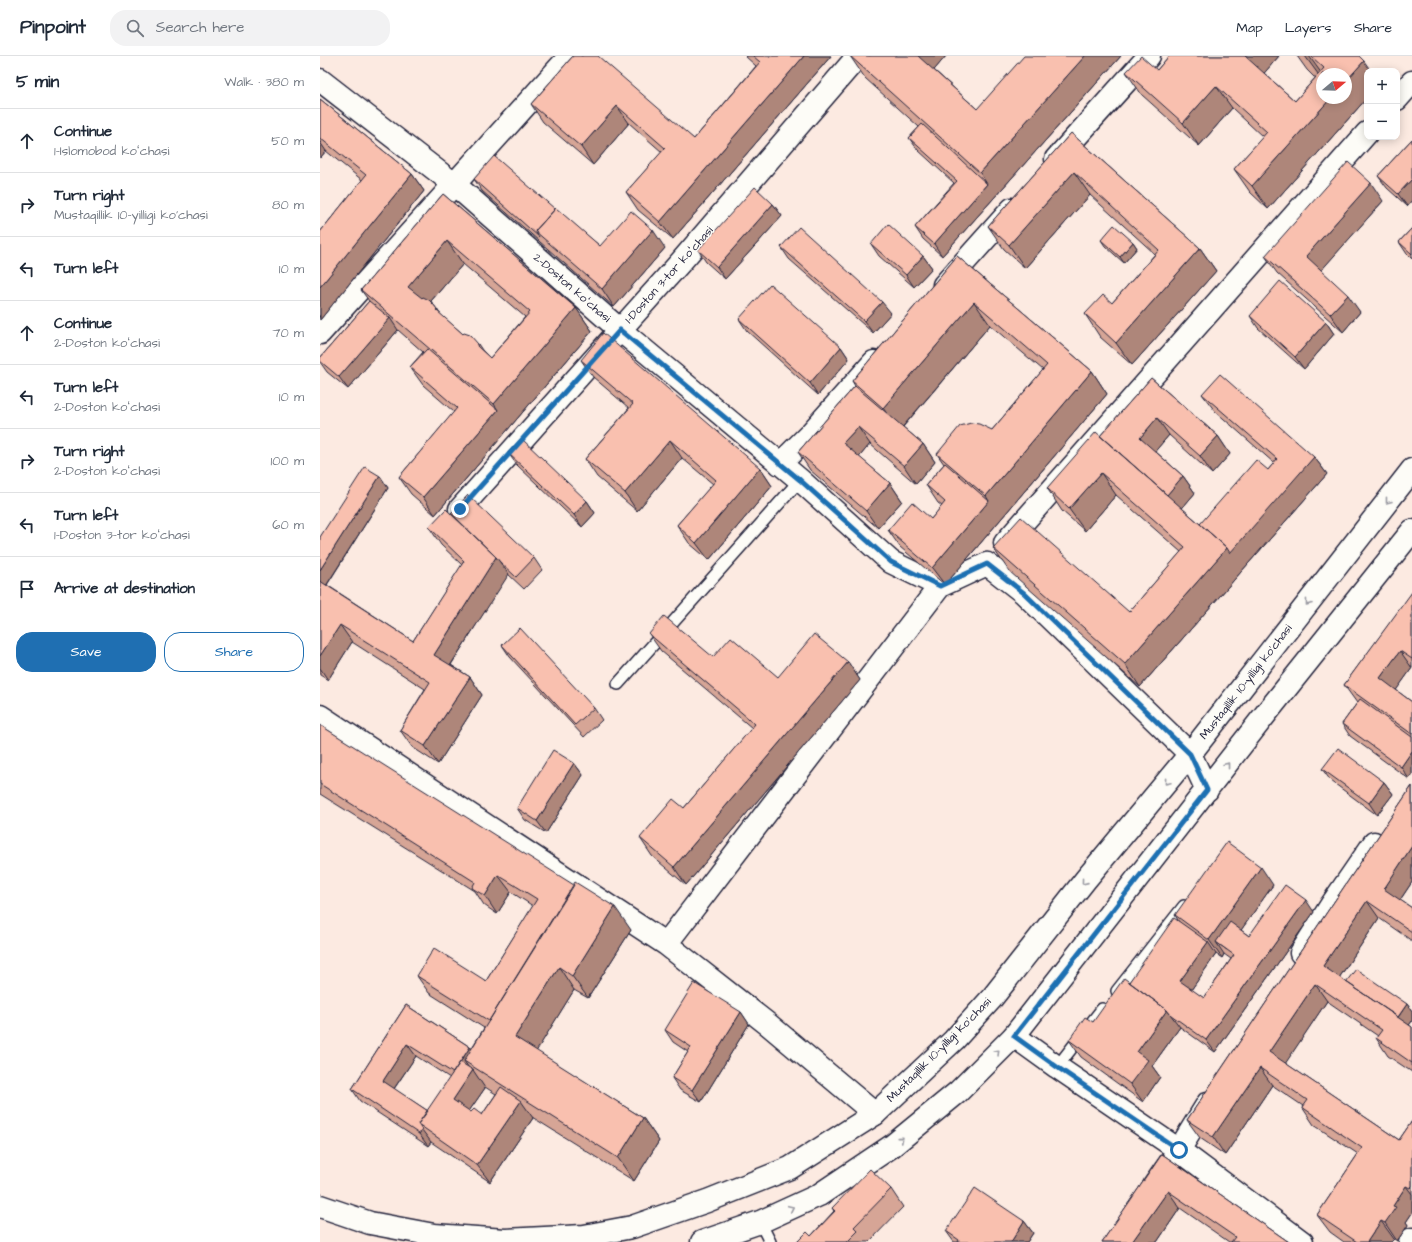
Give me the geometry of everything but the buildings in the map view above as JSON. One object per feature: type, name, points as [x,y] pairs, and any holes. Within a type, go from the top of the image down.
[{"type":"street","points":[[320,333],[570,56]]},
{"type":"street","name":"1-Doston 3-tor koʻchasi","points":[[460,509],[679,264],[858,56]]},
{"type":"street","points":[[1043,174],[1149,56]]},
{"type":"street","name":"2-Doston koʻchasi","points":[[320,80],[454,184],[620,330],[800,480],[891,562],[940,586]]},
{"type":"street","points":[[1400,96],[1412,82]]},
{"type":"street","points":[[666,944],[940,586],[987,564],[1364,136]]},
{"type":"street","points":[[932,298],[1027,192]]},
{"type":"street","points":[[780,464],[810,434],[890,345]]},
{"type":"street","name":"Mustaqillik 10-yilligi ko'chasi","points":[[320,1206],[370,1223],[434,1235],[504,1240],[584,1236],[632,1227],[707,1201],[790,1168],[875,1114],[954,1040],[992,998],[1086,879],[1190,754],[1412,470]]},
{"type":"street","points":[[702,1242],[760,1222],[819,1195],[892,1146],[958,1092],[1014,1036],[1268,711],[1412,531]]},
{"type":"street","points":[[987,564],[1024,593],[1190,754],[1207,790]]},
{"type":"street","points":[[320,716],[666,944],[769,1025],[875,1114]]},
{"type":"street","points":[[1290,970],[1332,904],[1385,828]]},
{"type":"street","points":[[1014,1036],[1179,1150],[1302,1242]]},
{"type":"street","points":[[1144,1199],[1179,1150],[1220,1084]]},
{"type":"lane","points":[[618,684],[800,480]]},
{"type":"lane","points":[[1057,1067],[1189,900]]},
{"type":"lane","points":[[760,1222],[770,1242]]},
{"type":"route","points":[[460,509],[620,330],[800,480],[891,562],[940,586],[987,564],[1024,593],[1086,655],[1190,754],[1207,790],[1014,1036],[1179,1150]]}]
